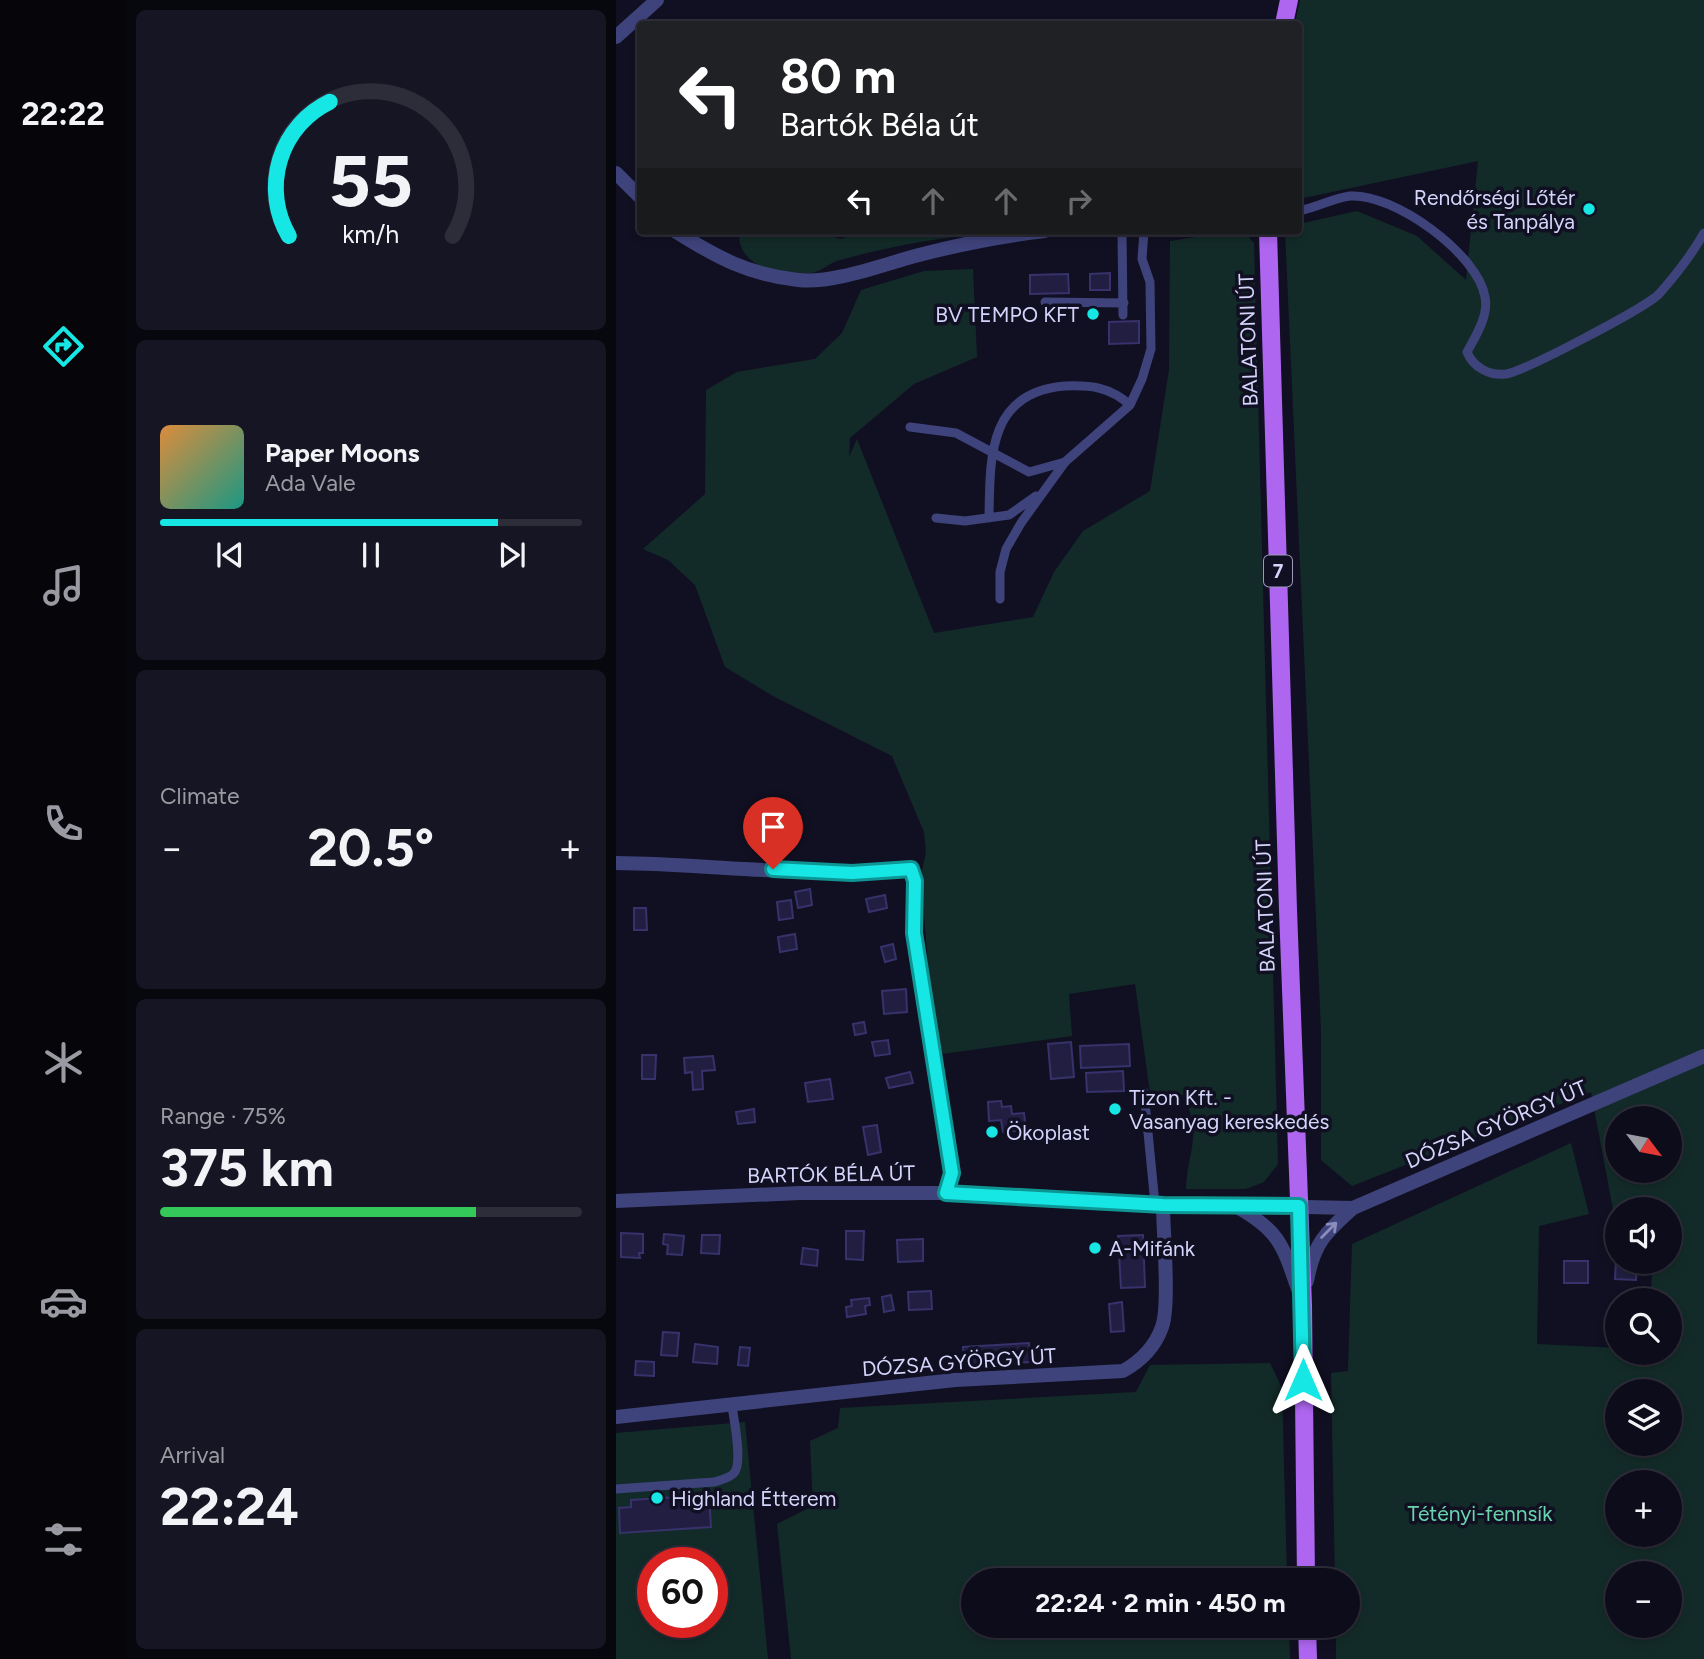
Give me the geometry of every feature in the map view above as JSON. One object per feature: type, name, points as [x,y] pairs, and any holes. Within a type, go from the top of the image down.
[{"type":"main road","points":[[1285,21],[1289,0]]},
{"type":"main road","name":"BALATONI ÚT","points":[[1268,235],[1303,1305],[1306,1568]]},
{"type":"main road","points":[[1307,1638],[1308,1659]]},
{"type":"street","points":[[616,37],[657,0]]},
{"type":"street","points":[[616,173],[637,194]]},
{"type":"street","points":[[682,235],[718,259],[757,273],[801,281],[839,276],[1015,235]]},
{"type":"street","points":[[616,863],[691,864],[852,873],[911,869],[915,881],[916,944],[952,1173],[946,1193]]},
{"type":"street","name":"DÓZSA GYÖRGY ÚT","points":[[1299,1206],[1353,1208],[1704,1056]]},
{"type":"street","name":"BARTÓK BÉLA ÚT","points":[[616,1201],[800,1193],[946,1193],[1159,1204],[1299,1206]]},
{"type":"street","name":"DÓZSA GYÖRGY ÚT","points":[[616,1417],[955,1380],[1123,1371],[1138,1363],[1154,1343],[1163,1325],[1159,1204]]},
{"type":"street","points":[[1236,1206],[1271,1230],[1288,1262],[1303,1305]]},
{"type":"street","points":[[1303,1305],[1317,1245],[1323,1235],[1353,1208]]},
{"type":"lane","points":[[1302,210],[1350,196],[1375,200],[1433,230],[1476,273],[1486,299],[1480,328],[1467,352],[1471,363],[1484,371],[1506,374],[1594,333],[1657,296],[1704,233]]},
{"type":"lane","points":[[1122,235],[1123,315]]},
{"type":"lane","points":[[1000,599],[1000,572],[1006,549],[1041,493],[1065,462],[1130,405],[1151,349],[1150,282],[1142,259],[1144,235]]},
{"type":"lane","points":[[1045,302],[1124,303]]},
{"type":"lane","points":[[989,518],[993,453],[998,433],[1010,408],[1043,388],[1088,385],[1116,393],[1130,405]]},
{"type":"lane","points":[[910,427],[956,433],[1030,471],[1065,462]]},
{"type":"lane","points":[[936,519],[965,521],[1009,515],[1041,493]]},
{"type":"lane","points":[[1144,1092],[1159,1204]]},
{"type":"lane","points":[[616,1489],[714,1482],[727,1478],[735,1472],[738,1463],[732,1406]]},
{"type":"green space","name":"Tétényi-fennsík","points":[[1300,0],[1704,0],[1704,1659],[1336,1659],[1336,1638],[1360,1638],[1360,1568],[1335,1568],[1331,1373],[1348,1371],[1352,1244],[1571,1143],[1589,1214],[1539,1226],[1537,1344],[1605,1347],[1605,1365],[1682,1365],[1682,1288],[1651,1288],[1652,1274],[1682,1274],[1682,1197],[1611,1197],[1608,1183],[1682,1183],[1682,1106],[1605,1106],[1605,1167],[1591,1092],[1352,1186],[1321,1160],[1321,1029],[1285,235],[1302,235],[1302,223],[1357,211],[1417,236],[1466,280],[1478,161],[1302,198],[1302,21],[1296,21]]},
{"type":"green space","points":[[739,235],[826,235],[841,239],[854,235],[961,235],[870,252],[836,261],[815,272],[799,274],[763,267],[745,254]]},
{"type":"green space","points":[[1210,235],[1247,235],[1254,243],[1278,1164],[1264,1182],[1246,1189],[1186,1189],[1193,1142],[1189,1109],[1183,1095],[1150,1093],[1135,984],[1069,994],[1072,1036],[935,1055],[921,876],[926,852],[924,832],[892,756],[773,696],[725,667],[695,585],[668,560],[643,549],[705,494],[706,390],[737,372],[815,359],[842,333],[861,290],[924,271],[973,269],[977,357],[914,384],[850,438],[849,457],[857,439],[934,633],[1033,617],[1054,572],[1083,531],[1150,491],[1169,370],[1170,241]]},
{"type":"green space","points":[[1270,1363],[1282,1388],[1287,1568],[961,1568],[961,1638],[1289,1638],[1290,1659],[791,1659],[777,1524],[813,1506],[810,1441],[838,1428],[840,1408],[1136,1392],[1150,1365]]},
{"type":"green space","points":[[745,1422],[768,1659],[616,1659],[616,1433]]},
{"type":"building","points":[[1110,273],[1110,290],[1090,290],[1090,274]]},
{"type":"building","points":[[1068,274],[1069,293],[1030,294],[1030,275]]},
{"type":"building","points":[[1139,321],[1139,343],[1109,344],[1109,322]]},
{"type":"building","points":[[810,889],[812,905],[798,908],[795,892]]},
{"type":"building","points":[[885,895],[887,908],[869,912],[866,899]]},
{"type":"building","points":[[791,900],[793,918],[779,920],[777,902]]},
{"type":"building","points":[[634,908],[646,908],[647,930],[634,930]]},
{"type":"building","points":[[795,934],[797,949],[780,952],[778,937]]},
{"type":"building","points":[[893,944],[896,959],[885,962],[881,947]]},
{"type":"building","points":[[906,989],[907,1012],[884,1014],[882,991]]},
{"type":"building","points":[[864,1022],[866,1033],[855,1035],[853,1024]]},
{"type":"building","points":[[888,1040],[890,1054],[875,1056],[872,1042]]},
{"type":"building","points":[[1071,1042],[1074,1077],[1051,1079],[1048,1044]]},
{"type":"building","points":[[1129,1044],[1130,1066],[1081,1068],[1080,1046]]},
{"type":"building","points":[[642,1055],[656,1055],[655,1079],[642,1079]]},
{"type":"building","points":[[713,1056],[715,1070],[702,1071],[703,1089],[693,1090],[692,1072],[685,1073],[684,1058]]},
{"type":"building","points":[[1123,1071],[1124,1091],[1087,1092],[1086,1073]]},
{"type":"building","points":[[910,1072],[913,1083],[889,1088],[886,1078]]},
{"type":"building","points":[[830,1079],[833,1099],[808,1102],[805,1083]]},
{"type":"building","points":[[1001,1101],[1002,1107],[1011,1106],[1012,1114],[1024,1113],[1026,1130],[1003,1132],[1001,1120],[989,1121],[988,1102]]},
{"type":"building","points":[[754,1109],[755,1122],[738,1124],[736,1112]]},
{"type":"building","points":[[877,1125],[881,1152],[868,1155],[863,1127]]},
{"type":"building","points":[[846,1231],[864,1231],[863,1260],[846,1259]]},
{"type":"building","points":[[621,1233],[643,1234],[643,1253],[639,1253],[640,1258],[621,1257]]},
{"type":"building","points":[[664,1234],[684,1236],[682,1255],[667,1254],[668,1245],[663,1244]]},
{"type":"building","points":[[702,1235],[720,1235],[719,1254],[701,1253]]},
{"type":"building","points":[[1143,1235],[1145,1287],[1121,1288],[1118,1236]]},
{"type":"building","points":[[923,1239],[923,1261],[898,1262],[897,1240]]},
{"type":"building","points":[[803,1248],[818,1250],[817,1266],[801,1264]]},
{"type":"building","points":[[1564,1261],[1588,1261],[1588,1283],[1564,1283]]},
{"type":"building","points":[[1615,1274],[1636,1274],[1636,1280],[1615,1279]]},
{"type":"building","points":[[931,1291],[932,1309],[909,1310],[908,1292]]},
{"type":"building","points":[[891,1295],[894,1310],[884,1312],[882,1297]]},
{"type":"building","points":[[869,1298],[870,1305],[865,1306],[866,1314],[847,1317],[846,1307],[852,1306],[851,1300]]},
{"type":"building","points":[[1122,1302],[1124,1331],[1111,1332],[1109,1304]]},
{"type":"building","points":[[663,1332],[679,1333],[677,1356],[661,1355]]},
{"type":"building","points":[[1029,1343],[1030,1362],[964,1365],[963,1347]]},
{"type":"building","points":[[695,1344],[718,1347],[717,1364],[693,1362]]},
{"type":"building","points":[[740,1347],[750,1348],[748,1366],[738,1365]]},
{"type":"building","points":[[636,1361],[654,1362],[654,1376],[635,1375]]},
{"type":"building","points":[[709,1495],[711,1527],[620,1533],[619,1508],[631,1507],[631,1500]]},
{"type":"place","name":"Rendőrségi Lőtér és Tanpálya","points":[[1589,209]]},
{"type":"place","name":"BV TEMPO KFT","points":[[1093,314]]},
{"type":"place","name":"Tizon Kft. - Vasanyag kereskedés","points":[[1115,1109]]},
{"type":"place","name":"Ökoplast","points":[[992,1132]]},
{"type":"place","name":"A-Mifánk","points":[[1095,1248]]},
{"type":"place","name":"Highland Étterem","points":[[657,1498]]},
{"type":"route","points":[[773,869],[852,873],[911,869],[915,881],[914,933],[920,978],[952,1173],[946,1193],[1163,1205],[1299,1206],[1303,1380]]}]
